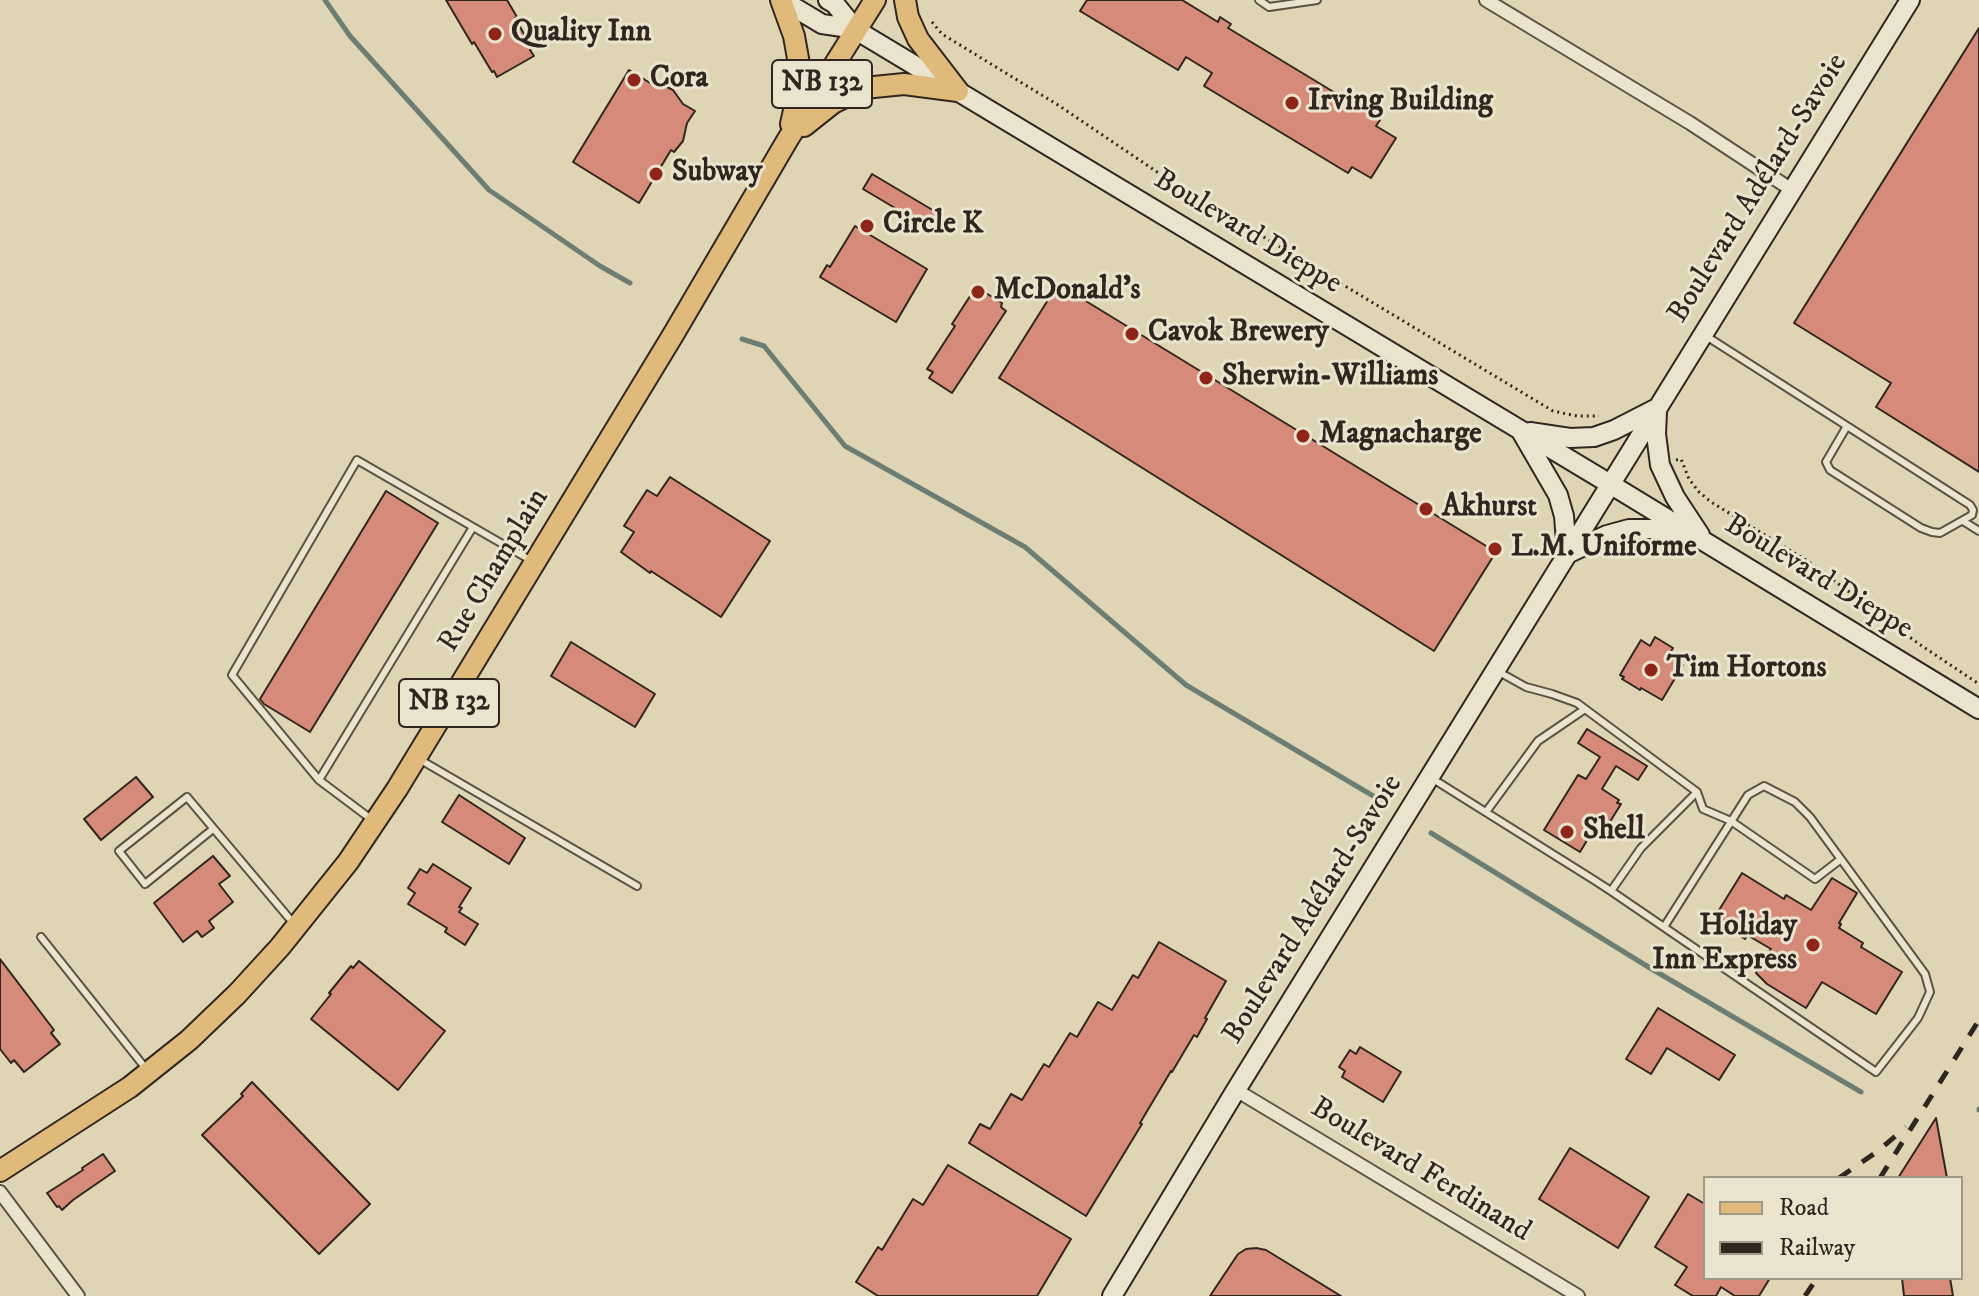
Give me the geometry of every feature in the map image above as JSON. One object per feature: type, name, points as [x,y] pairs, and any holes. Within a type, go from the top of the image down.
[{"type":"main road","name":"Boulevard Dieppe","points":[[782,0],[822,24],[856,29]]},
{"type":"main road","points":[[782,0],[799,64],[798,92],[788,139]]},
{"type":"main road","name":"Boulevard Dieppe","points":[[828,0],[856,29],[1979,709]]},
{"type":"main road","name":"NB 132","points":[[856,29],[875,0]]},
{"type":"main road","points":[[905,0],[908,17],[918,39],[958,91]]},
{"type":"main road","name":"Boulevard Adélard-Savoie","points":[[1112,1296],[1236,1090],[1910,0]]},
{"type":"main road","name":"Rue Champlain","points":[[0,1171],[77,1123],[149,1073],[189,1040],[237,994],[297,927],[348,862],[535,563],[856,29]]},
{"type":"main road","points":[[788,139],[833,103],[864,88],[904,84],[958,91]]},
{"type":"main road","points":[[1521,430],[1586,438],[1605,434],[1657,408],[1660,465],[1675,497],[1704,541]]},
{"type":"main road","points":[[1521,430],[1558,495],[1566,529],[1567,554],[1615,532],[1639,528],[1704,541]]},
{"type":"street","points":[[1486,0],[1690,123],[1792,190]]},
{"type":"street","name":"Boulevard Ferdinand","points":[[1236,1090],[1578,1296]]},
{"type":"street","points":[[0,1192],[78,1296]]},
{"type":"lane","points":[[1259,0],[1269,7],[1317,0]]},
{"type":"lane","points":[[1703,334],[1847,426],[1970,505],[1972,515],[1940,533],[1921,528],[1830,470],[1826,462],[1847,426]]},
{"type":"lane","points":[[375,822],[319,780],[232,675],[357,460],[535,563]]},
{"type":"lane","points":[[1963,521],[1979,531]]},
{"type":"lane","points":[[319,780],[473,527]]},
{"type":"lane","points":[[1496,670],[1526,687],[1577,703],[1697,792],[1703,809],[1731,821],[1815,879],[1841,859]]},
{"type":"lane","points":[[1486,812],[1538,741],[1585,709]]},
{"type":"lane","points":[[416,757],[637,886]]},
{"type":"lane","points":[[1429,777],[1611,891],[1876,1072],[1918,1018],[1930,992],[1925,974],[1810,817],[1795,802],[1764,786],[1748,795],[1664,927]]},
{"type":"lane","points":[[1611,891],[1641,848],[1697,792]]},
{"type":"lane","points":[[213,829],[145,884],[119,851],[187,797],[297,927]]},
{"type":"lane","points":[[41,937],[149,1073]]},
{"type":"path","points":[[929,17],[942,34],[1058,105],[1172,182],[1553,411],[1577,416],[1600,416],[1602,422]]},
{"type":"path","points":[[1676,460],[1681,459],[1689,479],[1711,502],[1809,562],[1919,644],[1979,684]]},
{"type":"building","name":"Quality Inn","points":[[446,0],[507,0],[534,56],[497,77],[474,42],[472,44]]},
{"type":"building","name":"Irving Building","points":[[1087,0],[1182,0],[1218,22],[1220,17],[1231,24],[1228,28],[1380,120],[1376,126],[1396,138],[1371,178],[1352,167],[1348,173],[1204,86],[1212,73],[1186,57],[1178,70],[1080,11]]},
{"type":"building","points":[[1979,28],[1979,472],[1876,407],[1891,383],[1794,323]]},
{"type":"building","points":[[629,70],[655,86],[657,82],[673,90],[683,104],[695,111],[687,123],[683,141],[674,152],[671,150],[639,203],[573,162]]},
{"type":"building","points":[[872,174],[941,215],[932,230],[863,189]]},
{"type":"building","points":[[855,226],[927,269],[896,322],[820,277],[827,265],[830,267]]},
{"type":"building","points":[[1058,284],[1496,552],[1434,651],[999,378]]},
{"type":"building","points":[[976,287],[1002,303],[1001,307],[1006,311],[952,393],[929,378],[933,372],[927,369]]},
{"type":"building","points":[[670,477],[770,541],[721,617],[621,552],[634,532],[624,526],[647,490],[657,496]]},
{"type":"building","points":[[386,491],[438,523],[310,732],[260,699]]},
{"type":"building","name":"Tim Hortons","points":[[1655,637],[1673,648],[1668,656],[1683,665],[1662,700],[1640,690],[1620,675],[1641,640],[1650,646]]},
{"type":"building","points":[[571,642],[655,694],[635,727],[551,676]]},
{"type":"building","name":"Shell","points":[[1587,729],[1647,766],[1638,780],[1616,766],[1602,789],[1621,804],[1608,825],[1598,822],[1580,852],[1544,830],[1578,775],[1586,779],[1600,757],[1578,743]]},
{"type":"building","points":[[136,777],[153,797],[101,840],[84,819]]},
{"type":"building","points":[[459,795],[525,838],[509,864],[442,822]]},
{"type":"building","points":[[213,856],[230,876],[219,884],[233,902],[209,921],[214,928],[202,937],[197,931],[183,942],[154,903]]},
{"type":"building","points":[[433,864],[471,888],[459,912],[478,924],[465,945],[445,932],[447,928],[408,904],[415,893],[408,888],[420,869],[427,873]]},
{"type":"building","name":"Holiday Inn Express","points":[[1742,873],[1784,899],[1786,895],[1811,910],[1832,878],[1857,893],[1839,928],[1863,943],[1861,947],[1902,972],[1876,1014],[1822,982],[1806,1008],[1767,984],[1756,973],[1771,949],[1747,935],[1745,939],[1732,931],[1735,927],[1716,915]]},
{"type":"building","points":[[1159,942],[1226,981],[1197,1037],[1194,1035],[1171,1071],[1086,1216],[969,1143],[980,1124],[990,1129],[1011,1094],[1022,1100],[1044,1064],[1049,1067],[1070,1033],[1077,1037],[1098,1002],[1112,1010],[1133,975],[1138,978]]},
{"type":"building","points":[[0,959],[54,1030],[51,1033],[60,1044],[24,1072],[14,1060],[11,1063],[0,1049]]},
{"type":"building","points":[[359,961],[445,1031],[398,1090],[311,1019],[351,966],[353,968]]},
{"type":"building","points":[[1658,1008],[1735,1055],[1719,1080],[1667,1048],[1651,1074],[1626,1059]]},
{"type":"building","points":[[1360,1047],[1401,1072],[1383,1102],[1342,1077],[1345,1071],[1339,1067],[1350,1050],[1356,1054]]},
{"type":"building","points":[[252,1082],[370,1204],[319,1254],[202,1135],[243,1096],[241,1094]]},
{"type":"building","points":[[1936,1118],[1947,1176],[1899,1176]]},
{"type":"building","points":[[1570,1148],[1649,1197],[1618,1248],[1539,1199]]},
{"type":"building","points":[[103,1154],[115,1171],[62,1210],[57,1207],[47,1193]]},
{"type":"building","points":[[948,1165],[1071,1239],[1037,1296],[878,1296],[856,1282],[878,1247],[882,1250],[913,1199],[923,1205]]},
{"type":"building","points":[[1688,1194],[1703,1203],[1703,1280],[1769,1280],[1759,1296],[1735,1296],[1721,1287],[1716,1296],[1693,1296],[1675,1285],[1687,1267],[1655,1247]]},
{"type":"building","points":[[1256,1248],[1266,1250],[1341,1296],[1210,1296],[1238,1254]]},
{"type":"building","points":[[1902,1280],[1950,1280],[1953,1296],[1904,1296]]},
{"type":"waterway","points":[[325,0],[350,36],[489,190],[630,283]]},
{"type":"waterway","points":[[742,339],[764,346],[845,446],[1025,547],[1186,685],[1380,800]]},
{"type":"waterway","points":[[1431,833],[1650,968],[1861,1092]]},
{"type":"railway","points":[[1881,1176],[1979,1020]]},
{"type":"railway","points":[[1842,1176],[1906,1127]]},
{"type":"railway","points":[[1805,1296],[1816,1280]]},
{"type":"place","name":"Quality Inn","points":[[495,34]]},
{"type":"place","name":"Cora","points":[[634,80]]},
{"type":"place","name":"Irving Building","points":[[1292,103]]},
{"type":"place","name":"Subway","points":[[656,174]]},
{"type":"place","name":"Circle K","points":[[867,226]]},
{"type":"place","name":"McDonald's","points":[[978,292]]},
{"type":"place","name":"Cavok Brewery","points":[[1132,334]]},
{"type":"place","name":"Sherwin-Williams","points":[[1206,378]]},
{"type":"place","name":"Magnacharge","points":[[1303,436]]},
{"type":"place","name":"Akhurst","points":[[1426,509]]},
{"type":"place","name":"L.M. Uniforme","points":[[1495,549]]},
{"type":"place","name":"Tim Hortons","points":[[1651,670]]},
{"type":"place","name":"Shell","points":[[1567,832]]},
{"type":"place","name":"Holiday Inn Express","points":[[1813,945]]}]
